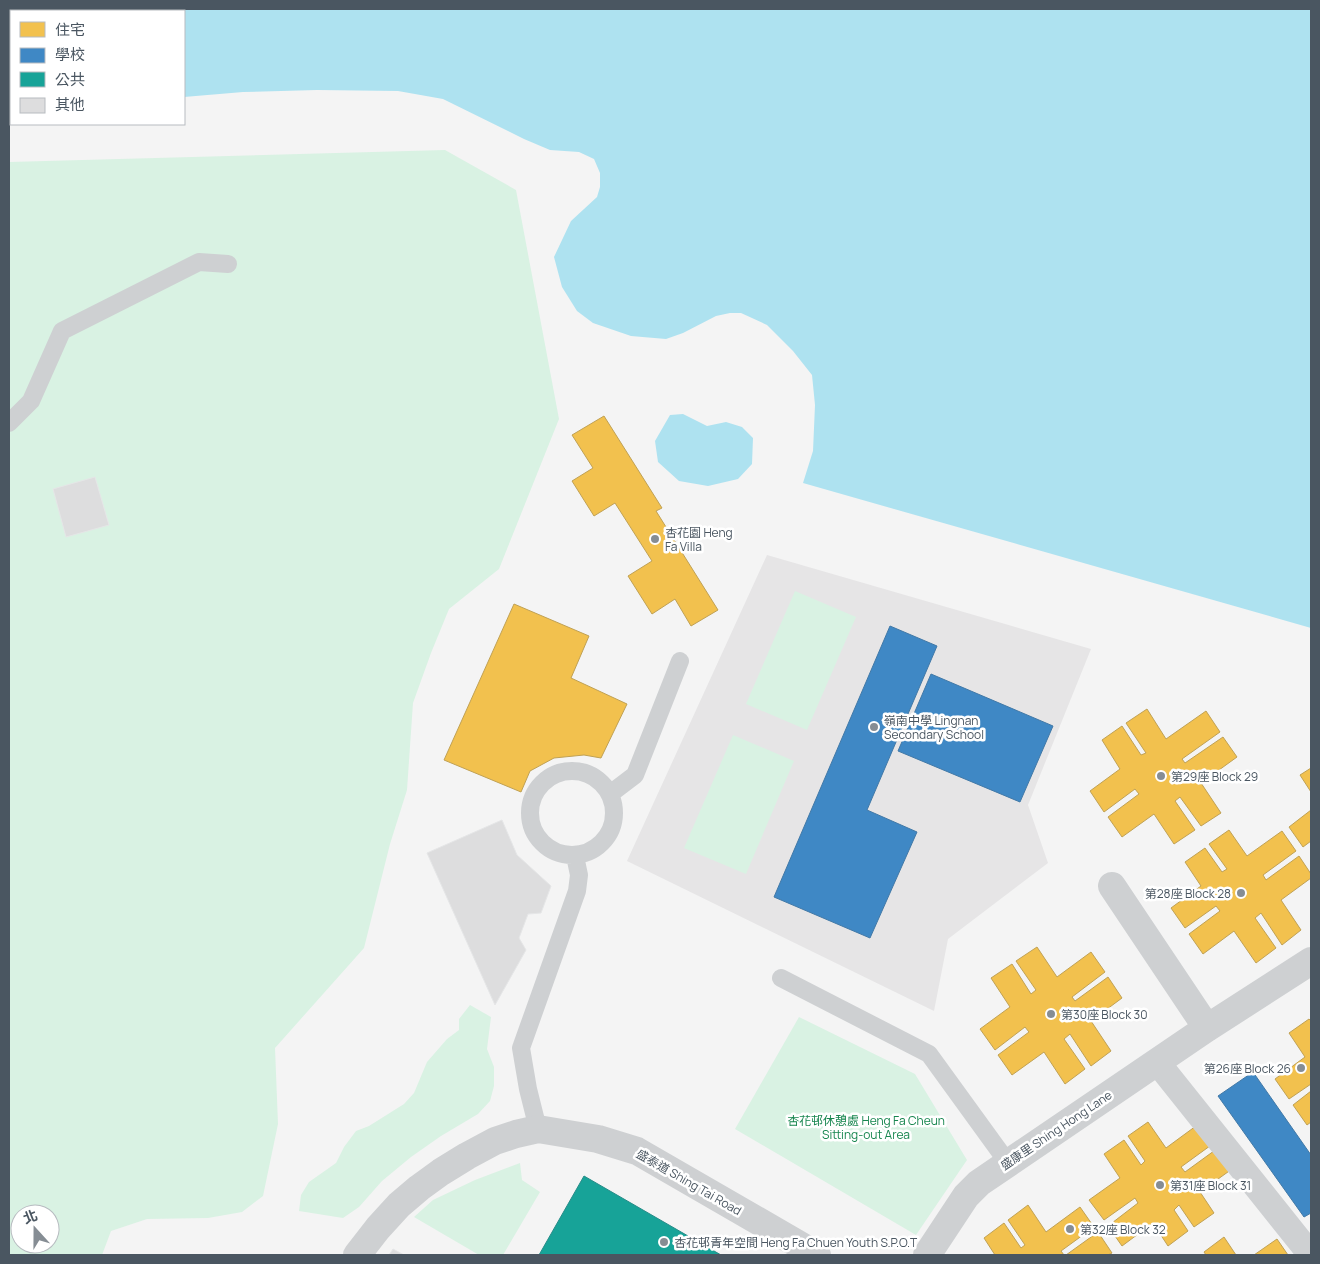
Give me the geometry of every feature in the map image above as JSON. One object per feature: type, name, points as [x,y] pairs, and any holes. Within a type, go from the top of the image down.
[{"type":"street","points":[[1112,886],[1207,1028]]},
{"type":"street","name":"盛康里 Shing Hong Lane","points":[[928,1255],[966,1196],[979,1183],[1207,1028],[1311,961]]},
{"type":"street","points":[[1157,1062],[1311,1255]]},
{"type":"street","name":"盛泰道 Shing Tai Road","points":[[357,1255],[399,1205],[441,1172],[495,1141],[538,1129],[598,1139],[637,1151],[817,1255]]},
{"type":"lane","points":[[9,423],[31,401],[62,331],[200,262],[228,264]]},
{"type":"lane","points":[[610,794],[635,775],[680,661]]},
{"type":"lane","points":[[577,771],[590,775],[602,783],[610,794],[615,808],[610,834],[600,845],[589,852],[575,856],[561,855],[548,849],[538,839],[532,827],[530,812],[532,799],[539,786],[550,777],[563,772],[577,771]]},
{"type":"lane","points":[[538,1129],[528,1089],[521,1048],[577,892],[580,875],[575,856]]},
{"type":"lane","points":[[781,978],[929,1054],[1008,1163]]},
{"type":"shaded area","name":"嶺南中學 Lingnan Secondary School","points":[[767,555],[1091,649],[1028,805],[1048,863],[948,939],[934,1011],[627,861]]},
{"type":"green space","points":[[445,150],[516,190],[559,419],[499,569],[449,609],[431,653],[413,703],[407,790],[390,844],[364,948],[275,1048],[278,1124],[263,1196],[242,1212],[208,1218],[147,1219],[111,1231],[102,1255],[9,1255],[9,162]]},
{"type":"green space","points":[[795,591],[856,617],[807,730],[746,704]]},
{"type":"green space","points":[[733,735],[794,761],[746,874],[684,848]]},
{"type":"green space","points":[[470,1005],[491,1017],[487,1049],[494,1067],[494,1086],[490,1101],[478,1114],[411,1157],[382,1181],[359,1207],[343,1218],[299,1211],[301,1195],[309,1182],[336,1163],[344,1147],[356,1131],[369,1126],[404,1104],[414,1093],[427,1062],[447,1039],[459,1030],[459,1019]]},
{"type":"green space","name":"杏花邨休憩處 Heng Fa Cheun Sitting-out Area","points":[[799,1017],[915,1074],[967,1160],[916,1235],[735,1129]]},
{"type":"green space","points":[[520,1163],[522,1180],[540,1192],[503,1255],[479,1255],[414,1217],[433,1200],[475,1180]]},
{"type":"water","points":[[9,9],[1311,9],[1311,628],[803,483],[813,451],[815,405],[812,375],[793,351],[767,325],[741,313],[730,313],[716,316],[683,333],[666,339],[631,336],[593,323],[577,311],[562,287],[554,257],[571,221],[597,197],[600,187],[600,173],[594,159],[579,152],[550,150],[443,99],[398,91],[317,90],[243,92],[185,97],[185,10],[10,10],[9,106]]},
{"type":"water","points":[[683,414],[707,426],[726,422],[742,427],[753,438],[752,464],[738,479],[708,486],[679,481],[658,462],[655,441],[670,415]]},
{"type":"building: 住宅","name":"杏花園 Heng Fa Villa","points":[[604,416],[662,508],[656,511],[718,610],[691,626],[675,599],[652,614],[628,576],[652,561],[615,503],[594,516],[572,481],[593,468],[572,435]]},
{"type":"building: 住宅","points":[[514,604],[589,636],[571,678],[627,704],[601,758],[584,755],[554,758],[530,771],[521,792],[444,760]]},
{"type":"building: 住宅","name":"第29座 Block 29","points":[[1147,709],[1166,739],[1206,711],[1220,732],[1182,759],[1185,763],[1223,737],[1237,757],[1201,783],[1221,813],[1201,826],[1180,797],[1175,801],[1195,830],[1174,844],[1154,814],[1122,837],[1108,817],[1139,794],[1135,789],[1104,812],[1090,791],[1120,769],[1102,740],[1122,726],[1141,755],[1146,753],[1126,723]]},
{"type":"building: 住宅","points":[[1311,768],[1311,792],[1300,775]]},
{"type":"building: 住宅","points":[[1311,810],[1311,841],[1303,847],[1289,827]]},
{"type":"building: 住宅","name":"第28座 Block 28","points":[[1229,830],[1247,856],[1282,831],[1296,851],[1263,875],[1266,880],[1299,856],[1311,874],[1311,878],[1281,900],[1301,930],[1282,945],[1261,913],[1255,918],[1276,948],[1256,963],[1234,931],[1203,954],[1189,934],[1220,911],[1216,906],[1185,928],[1171,908],[1201,886],[1185,862],[1205,848],[1222,872],[1227,869],[1209,844]]},
{"type":"building: 住宅","name":"第30座 Block 30","points":[[1037,947],[1057,977],[1091,952],[1105,972],[1072,997],[1075,1001],[1108,977],[1122,998],[1091,1021],[1111,1051],[1091,1066],[1070,1034],[1064,1039],[1085,1069],[1065,1084],[1044,1052],[1012,1075],[998,1055],[1029,1032],[1025,1027],[995,1050],[980,1029],[1010,1007],[991,978],[1012,964],[1031,994],[1036,990],[1016,961]]},
{"type":"building: 住宅","name":"第26座 Block 26","points":[[1309,1019],[1311,1021],[1311,1084],[1289,1099],[1275,1079],[1305,1057],[1289,1033]]},
{"type":"building: 住宅","name":"第26座 Block 26","points":[[1311,1091],[1311,1122],[1307,1125],[1293,1105]]},
{"type":"building: 住宅","name":"第31座 Block 31","points":[[1148,1122],[1166,1148],[1200,1123],[1214,1143],[1181,1167],[1185,1172],[1218,1148],[1232,1169],[1200,1192],[1214,1213],[1194,1227],[1179,1205],[1174,1210],[1188,1231],[1168,1246],[1153,1223],[1122,1246],[1108,1226],[1138,1203],[1135,1198],[1104,1220],[1089,1200],[1120,1178],[1104,1154],[1124,1140],[1141,1165],[1145,1161],[1128,1136]]},
{"type":"building: 住宅","name":"第32座 Block 32","points":[[1028,1205],[1046,1232],[1080,1207],[1094,1227],[1061,1251],[1064,1255],[995,1255],[984,1238],[1004,1223],[1021,1248],[1025,1245],[1008,1220]]},
{"type":"building: 住宅","name":"第32座 Block 32","points":[[1098,1232],[1112,1253],[1108,1255],[1066,1255]]},
{"type":"building: 住宅","points":[[668,1234],[691,1248],[687,1255],[655,1255]]},
{"type":"building: 住宅","points":[[1224,1237],[1236,1255],[1206,1255],[1204,1252]]},
{"type":"building: 住宅","points":[[1277,1239],[1288,1255],[1254,1255]]},
{"type":"building: 住宅","points":[[624,1240],[651,1255],[615,1255]]},
{"type":"building: 學校","points":[[890,626],[937,646],[867,810],[917,832],[870,938],[774,897]]},
{"type":"building: 學校","points":[[931,674],[1053,726],[1020,802],[898,751]]},
{"type":"building: 學校","points":[[1253,1072],[1311,1155],[1311,1213],[1304,1217],[1218,1096]]},
{"type":"building: 公共","points":[[584,1176],[721,1255],[539,1255]]},
{"type":"building: 其他","points":[[95,477],[109,525],[66,537],[53,489]]},
{"type":"building: 其他","points":[[502,820],[517,855],[551,886],[541,913],[528,914],[519,938],[526,950],[495,1005],[427,853]]},
{"type":"building: 其他","points":[[393,1249],[404,1255],[389,1255]]},
{"type":"place","name":"杏花園 Heng Fa Villa","points":[[655,539]]},
{"type":"place","name":"嶺南中學 Lingnan Secondary School","points":[[874,727]]},
{"type":"place","name":"第29座 Block 29","points":[[1161,776]]},
{"type":"place","name":"第28座 Block 28","points":[[1241,893]]},
{"type":"place","name":"第30座 Block 30","points":[[1051,1014]]},
{"type":"place","name":"第26座 Block 26","points":[[1301,1068]]},
{"type":"place","name":"第31座 Block 31","points":[[1160,1185]]},
{"type":"place","name":"第32座 Block 32","points":[[1070,1229]]},
{"type":"place","name":"杏花邨青年空間 Heng Fa Chuen Youth S.P.O.T","points":[[664,1242]]}]
